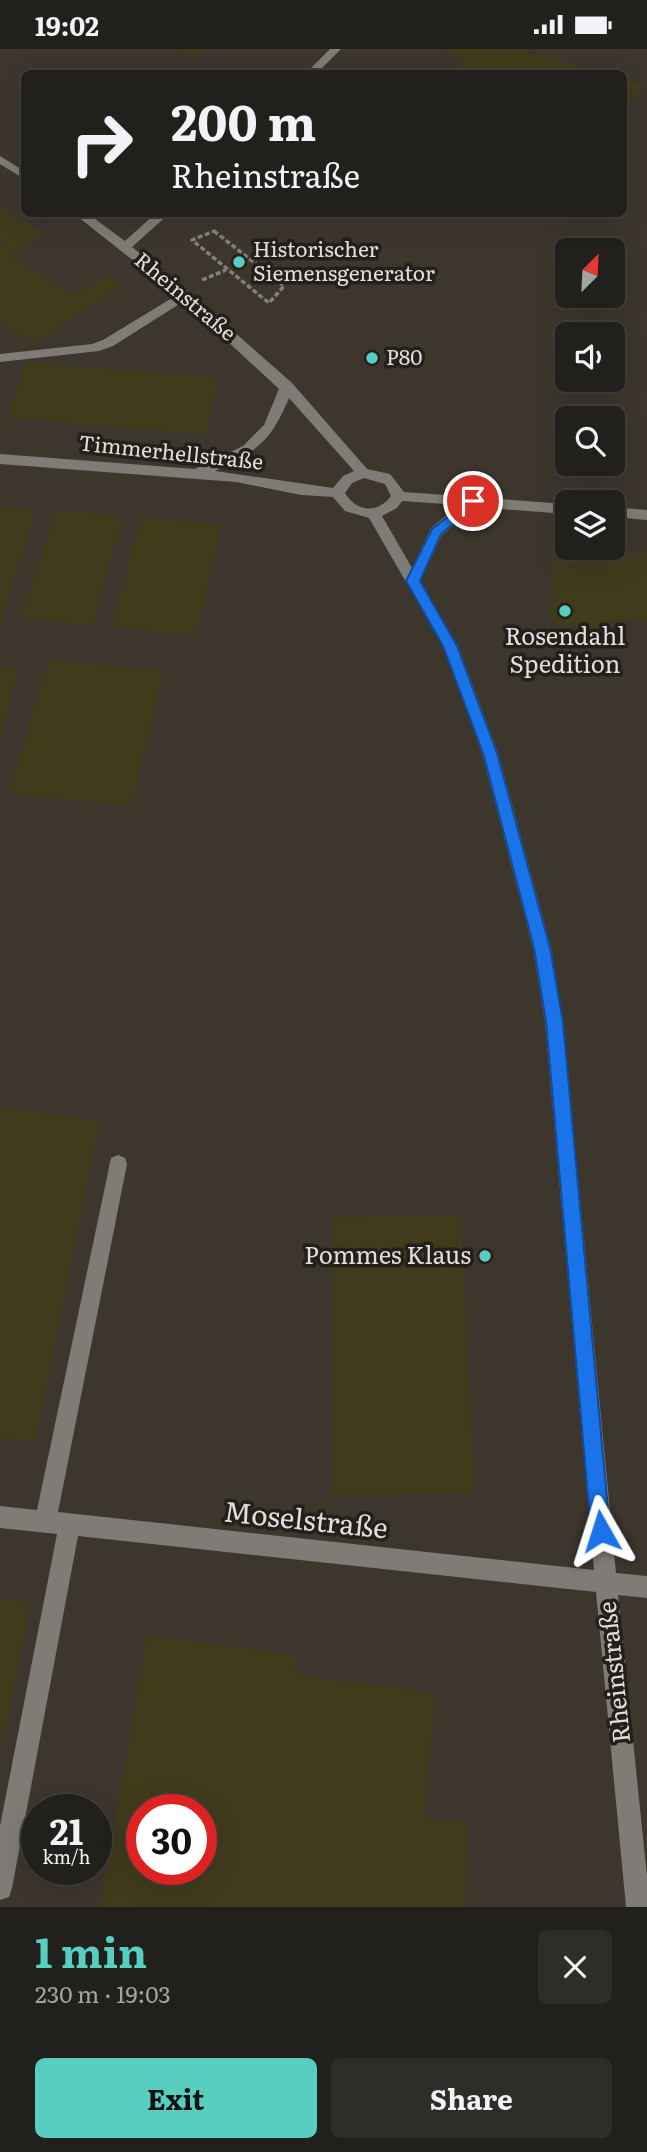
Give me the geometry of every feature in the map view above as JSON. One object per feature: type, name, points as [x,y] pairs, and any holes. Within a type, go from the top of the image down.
[{"type":"street","points":[[314,70],[336,49]]},
{"type":"street","points":[[0,159],[21,174]]},
{"type":"street","name":"Rheinstraße","points":[[84,217],[182,292],[287,386],[363,473]]},
{"type":"street","points":[[125,247],[159,217]]},
{"type":"street","points":[[0,358],[94,348],[107,343],[182,292]]},
{"type":"street","points":[[197,474],[248,449],[270,427],[287,386]]},
{"type":"street","name":"Timmerhellstraße","points":[[0,459],[236,477],[301,490],[338,493]]},
{"type":"street","points":[[363,473],[388,478],[396,486],[398,496],[388,509],[374,514],[351,510],[341,502],[338,493],[341,484],[350,477],[363,473]]},
{"type":"street","points":[[398,496],[555,508]]},
{"type":"street","points":[[413,581],[436,532],[473,501]]},
{"type":"street","points":[[625,513],[647,515]]},
{"type":"street","name":"Rheinstraße","points":[[374,514],[450,646],[490,753],[542,948],[554,1022],[606,1582],[640,1859],[638,1907]]},
{"type":"street","points":[[45,1522],[118,1164]]},
{"type":"street","name":"Moselstraße","points":[[0,1517],[647,1587]]},
{"type":"street","points":[[0,1888],[69,1525]]},
{"type":"path","points":[[214,231],[284,286],[269,303],[226,270],[192,240],[214,231]]},
{"type":"path","points":[[182,292],[226,270]]},
{"type":"shaded area","points":[[0,49],[647,49],[647,1907],[0,1907]]},
{"type":"building","points":[[174,49],[206,49],[198,57]]},
{"type":"building","points":[[437,49],[517,49],[592,70],[456,70],[467,58]]},
{"type":"building","points":[[627,79],[645,84],[627,107]]},
{"type":"building","points":[[0,209],[45,234],[8,256],[76,295],[107,276],[124,285],[35,343],[0,323],[0,244],[5,241],[0,238]]},
{"type":"building","points":[[26,363],[219,378],[206,434],[7,418]]},
{"type":"building","points":[[0,506],[36,509],[1,620],[0,620]]},
{"type":"building","points":[[56,510],[123,516],[92,625],[21,618]]},
{"type":"building","points":[[141,518],[221,524],[196,635],[112,627]]},
{"type":"building","points":[[552,552],[555,552],[555,560],[625,560],[625,554],[647,554],[647,620],[613,620],[604,628],[579,629],[574,625],[560,625],[550,618],[549,606],[555,602]]},
{"type":"building","points":[[49,660],[163,671],[131,806],[9,794]]},
{"type":"building","points":[[0,666],[18,668],[1,733],[0,733]]},
{"type":"building","points":[[0,1107],[99,1121],[35,1441],[0,1438]]},
{"type":"building","points":[[461,1216],[474,1493],[332,1495],[333,1217]]},
{"type":"building","points":[[0,1599],[31,1603],[1,1747],[0,1747]]},
{"type":"building","points":[[147,1635],[296,1656],[294,1675],[435,1693],[424,1818],[469,1823],[464,1907],[101,1907],[105,1885],[112,1885],[112,1842]]},
{"type":"place","name":"Historischer Siemensgenerator","points":[[239,262]]},
{"type":"place","name":"P80","points":[[372,358]]},
{"type":"place","name":"Rosendahl Spedition","points":[[565,611]]},
{"type":"place","name":"Pommes Klaus","points":[[485,1256]]},
{"type":"route","points":[[473,501],[436,532],[413,581],[450,646],[490,753],[542,948],[554,1022],[601,1531]]}]
